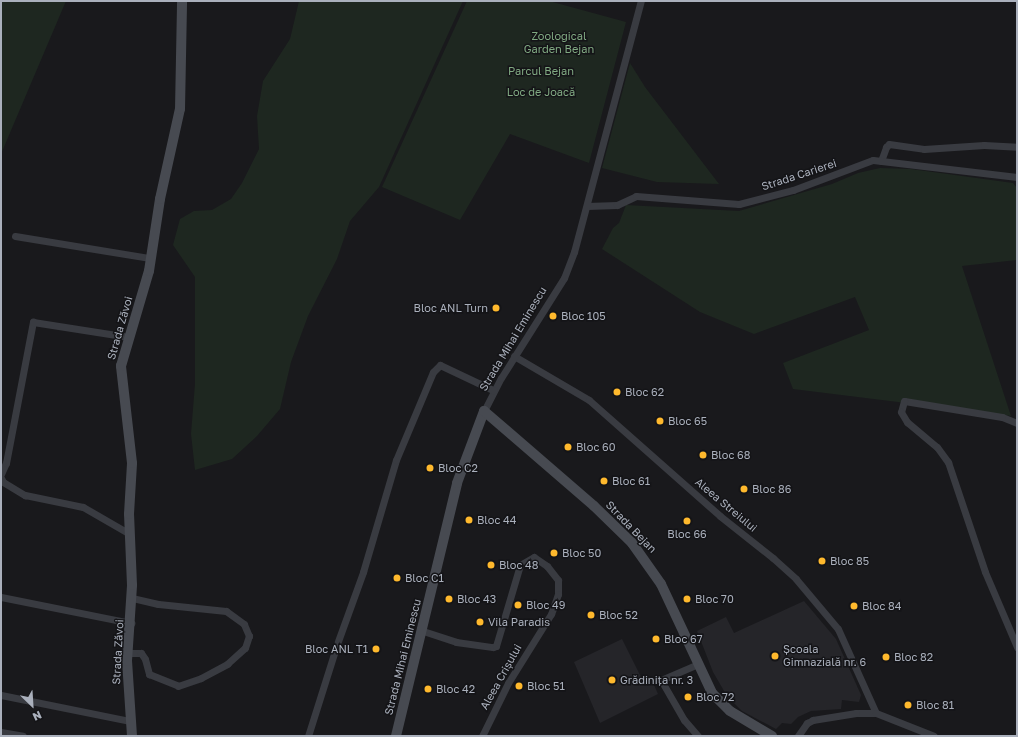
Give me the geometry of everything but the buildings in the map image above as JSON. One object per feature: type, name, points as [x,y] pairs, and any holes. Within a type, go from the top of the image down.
[{"type":"street","name":"Strada Zăvoi","points":[[132,736],[130,721],[128,653],[132,622],[130,534],[131,438],[121,366],[144,290],[160,199],[180,109],[182,1]]},
{"type":"street","name":"Strada Mihai Eminescu","points":[[396,736],[423,631],[458,483],[484,411],[494,390],[564,278],[574,252],[642,1]]},
{"type":"street","points":[[881,161],[886,147],[889,144],[924,149],[984,145],[1017,147]]},
{"type":"street","name":"Strada Carierei","points":[[587,206],[617,205],[636,196],[739,204],[793,190],[866,162],[881,161],[1017,177]]},
{"type":"street","points":[[15,236],[150,258]]},
{"type":"street","points":[[1,474],[8,457],[33,322],[129,337]]},
{"type":"street","name":"Aleea Streiului","points":[[514,356],[589,400],[796,579],[838,629],[876,713]]},
{"type":"street","points":[[308,736],[336,644],[363,572],[396,460],[433,372],[440,365],[494,390]]},
{"type":"street","points":[[1017,423],[1002,417],[904,401],[901,412],[906,422],[936,447],[948,462],[985,572],[1017,647]]},
{"type":"street","name":"Strada Bejan","points":[[484,411],[594,506],[644,556],[661,584],[698,664],[720,702],[772,736]]},
{"type":"street","points":[[1,478],[3,482],[24,495],[83,507],[130,534]]},
{"type":"street","name":"Aleea Crișului","points":[[423,631],[456,642],[493,647],[496,646],[520,565],[534,557],[547,566],[558,580],[558,594],[551,614],[508,683],[482,736]]},
{"type":"street","points":[[1,597],[132,622]]},
{"type":"street","points":[[128,653],[141,653],[145,658],[150,674],[178,686],[201,678],[227,664],[245,648],[249,636],[244,624],[226,611],[158,604],[132,598]]},
{"type":"street","points":[[698,664],[662,680],[684,720],[698,736]]},
{"type":"street","points":[[1,695],[130,721]]},
{"type":"street","points":[[798,736],[807,723],[813,720],[856,713],[876,713],[934,736]]},
{"type":"street","points":[[1,732],[23,736]]},
{"type":"shaded area","name":"Școala Gimnazială nr. 6","points":[[804,601],[836,639],[861,695],[859,702],[842,700],[841,709],[811,711],[798,717],[791,724],[782,723],[776,729],[742,711],[727,696],[713,672],[697,631],[726,617],[734,633]]},
{"type":"shaded area","name":"Grădinița nr. 3","points":[[622,639],[643,681],[651,678],[658,694],[600,723],[574,662]]},
{"type":"green space","points":[[1,1],[66,1],[1,154]]},
{"type":"green space","points":[[299,1],[463,1],[379,187],[350,221],[337,259],[308,316],[291,362],[280,409],[257,436],[232,459],[195,470],[191,434],[195,384],[195,277],[173,245],[180,219],[194,211],[212,210],[231,199],[242,183],[259,149],[257,116],[263,81],[290,39]]},
{"type":"green space","name":"Parcul Bejan","points":[[467,1],[549,1],[626,22],[589,163],[510,134],[460,220],[382,187]]},
{"type":"green space","points":[[630,63],[645,87],[719,184],[657,182],[602,168]]},
{"type":"green space","points":[[880,168],[911,169],[1013,183],[1017,188],[1017,260],[962,266],[1011,416],[793,389],[783,363],[869,330],[855,297],[754,334],[700,312],[602,249],[613,228],[619,223],[626,205],[739,211],[832,184],[858,173]]},
{"type":"place","name":"Bloc ANL Turn","points":[[496,308]]},
{"type":"place","name":"Bloc 105","points":[[553,316]]},
{"type":"place","name":"Bloc 62","points":[[617,392]]},
{"type":"place","name":"Bloc 65","points":[[660,421]]},
{"type":"place","name":"Bloc 60","points":[[568,447]]},
{"type":"place","name":"Bloc 68","points":[[703,455]]},
{"type":"place","name":"Bloc C2","points":[[430,468]]},
{"type":"place","name":"Bloc 61","points":[[604,481]]},
{"type":"place","name":"Bloc 86","points":[[744,489]]},
{"type":"place","name":"Bloc 44","points":[[469,520]]},
{"type":"place","name":"Bloc 66","points":[[687,521]]},
{"type":"place","name":"Bloc 50","points":[[554,553]]},
{"type":"place","name":"Bloc 85","points":[[822,561]]},
{"type":"place","name":"Bloc 48","points":[[491,565]]},
{"type":"place","name":"Bloc C1","points":[[397,578]]},
{"type":"place","name":"Bloc 43","points":[[449,599]]},
{"type":"place","name":"Bloc 70","points":[[687,599]]},
{"type":"place","name":"Bloc 49","points":[[518,605]]},
{"type":"place","name":"Bloc 84","points":[[854,606]]},
{"type":"place","name":"Bloc 52","points":[[591,615]]},
{"type":"place","name":"Vila Paradis","points":[[480,622]]},
{"type":"place","name":"Bloc 67","points":[[656,639]]},
{"type":"place","name":"Bloc ANL T1","points":[[376,649]]},
{"type":"place","name":"Școala Gimnazială nr. 6","points":[[775,656]]},
{"type":"place","name":"Bloc 82","points":[[886,657]]},
{"type":"place","name":"Grădinița nr. 3","points":[[612,680]]},
{"type":"place","name":"Bloc 51","points":[[519,686]]},
{"type":"place","name":"Bloc 42","points":[[428,689]]},
{"type":"place","name":"Bloc 72","points":[[688,697]]},
{"type":"place","name":"Bloc 81","points":[[908,705]]},
{"type":"park label","name":"Zoological Garden Bejan","points":[[559,43]]},
{"type":"park label","name":"Loc de Joacă","points":[[541,92]]}]
